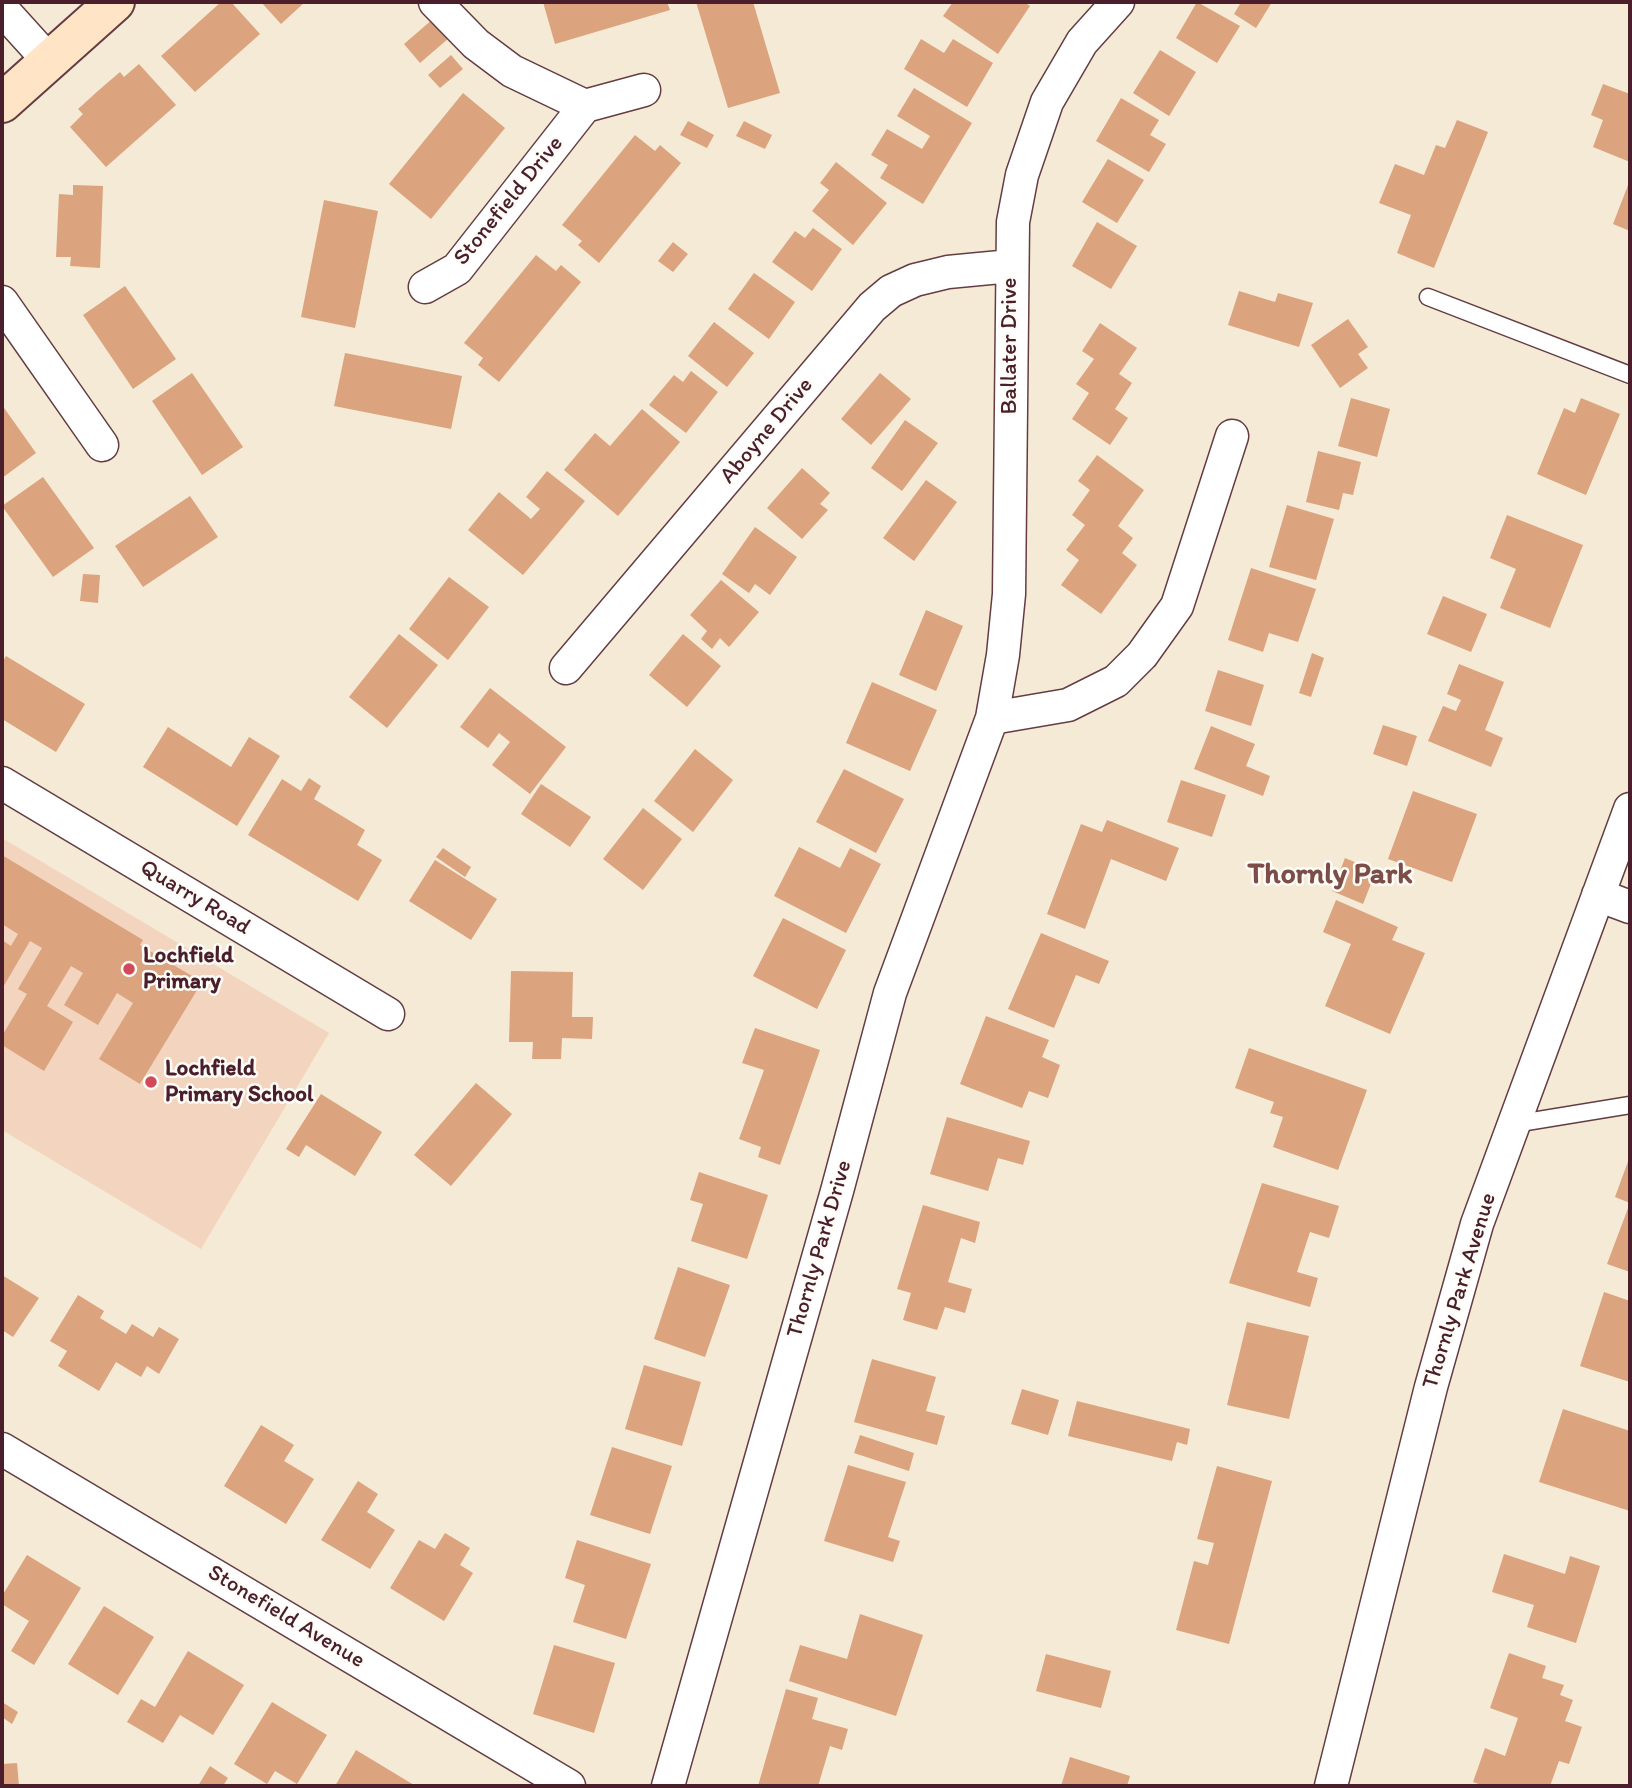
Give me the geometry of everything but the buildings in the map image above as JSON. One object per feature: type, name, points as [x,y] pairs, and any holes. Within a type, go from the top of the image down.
[{"type":"street","points":[[2,103],[115,2]]},
{"type":"street","points":[[435,2],[475,44],[512,71],[585,106],[644,90]]},
{"type":"street","name":"Ballater Drive","points":[[992,718],[1003,655],[1009,594],[1011,266],[1013,222],[1021,175],[1047,102],[1082,42],[1118,2]]},
{"type":"street","points":[[2,9],[49,61]]},
{"type":"street","name":"Stonefield Drive","points":[[425,288],[457,269],[585,106]]},
{"type":"street","name":"Aboyne Drive","points":[[566,668],[872,307],[891,291],[915,279],[948,272],[1011,266]]},
{"type":"street","points":[[2,302],[102,444]]},
{"type":"street","points":[[992,718],[1068,705],[1116,681],[1142,655],[1177,606],[1231,436]]},
{"type":"street","name":"Thornly Park Drive","points":[[668,1786],[838,1191],[890,993],[992,718]]},
{"type":"street","name":"Quarry Road","points":[[2,783],[388,1014]]},
{"type":"street","name":"Thornly Park Avenue","points":[[1331,1786],[1431,1387],[1477,1224],[1630,809]]},
{"type":"street","points":[[1598,895],[1630,907]]},
{"type":"street","name":"Stonefield Avenue","points":[[2,1449],[569,1786]]},
{"type":"lane","points":[[1428,297],[1630,375]]},
{"type":"lane","points":[[1514,1124],[1630,1105]]},
{"type":"shaded area","name":"Lochfield Primary School","points":[[2,838],[329,1033],[201,1249],[2,1130]]},
{"type":"place","name":"Lochfield Primary","points":[[129,969]]},
{"type":"place","name":"Lochfield Primary School","points":[[151,1082]]},
{"type":"district","name":"Thornly Park","points":[[1330,875]]}]
